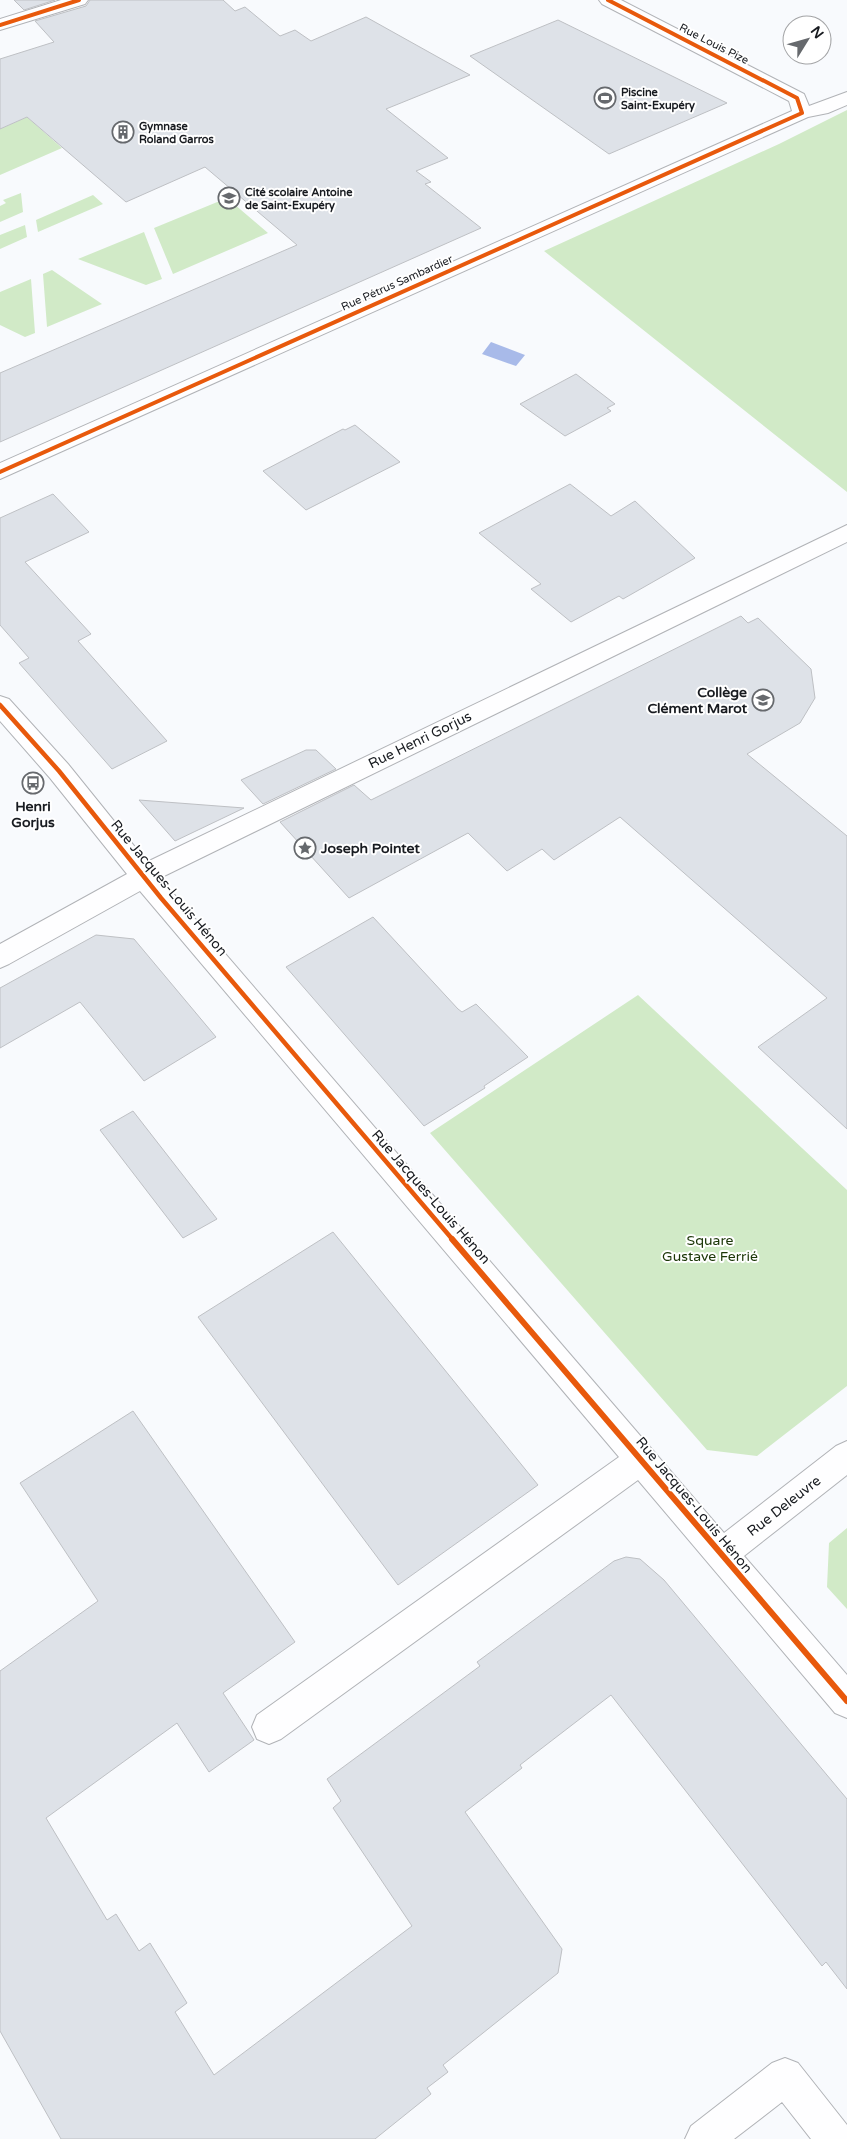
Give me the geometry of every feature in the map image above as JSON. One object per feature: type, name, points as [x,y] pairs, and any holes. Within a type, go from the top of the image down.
[{"type":"street","points":[[0,25],[79,0]]},
{"type":"street","name":"Rue Louis Pize","points":[[608,0],[797,98],[802,113]]},
{"type":"street","name":"Rue Pétrus Sambardier","points":[[0,472],[802,113],[821,109],[847,98]]},
{"type":"street","name":"Rue Henri Gorjus","points":[[0,957],[106,899],[160,866],[847,533]]},
{"type":"street","name":"Rue Jacques-Louis Hénon","points":[[0,705],[59,771],[143,876],[847,1701]]},
{"type":"street","name":"Rue Deleuvre","points":[[721,1555],[847,1456]]},
{"type":"street","points":[[269,1728],[640,1460]]},
{"type":"street","points":[[704,2139],[785,2076],[834,2139]]},
{"type":"green space","points":[[847,110],[847,492],[544,251],[779,144]]},
{"type":"green space","points":[[27,117],[62,148],[0,175],[0,129]]},
{"type":"green space","points":[[21,193],[23,212],[0,222],[0,206],[6,203],[3,200]]},
{"type":"green space","points":[[93,195],[103,204],[38,232],[36,220]]},
{"type":"green space","points":[[227,198],[268,233],[173,274],[154,228]]},
{"type":"green space","points":[[25,225],[27,237],[0,249],[0,235]]},
{"type":"green space","points":[[144,232],[162,279],[146,285],[78,259]]},
{"type":"green space","points":[[52,270],[102,304],[47,327],[43,274]]},
{"type":"green space","points":[[31,279],[35,333],[25,337],[0,325],[0,292]]},
{"type":"green space","name":"Square Gustave Ferrié","points":[[638,995],[847,1190],[847,1386],[757,1456],[707,1450],[430,1133]]},
{"type":"green space","points":[[847,1528],[847,1609],[827,1587],[829,1543]]},
{"type":"water","points":[[491,342],[525,355],[516,366],[482,354]]},
{"type":"building","points":[[14,0],[55,0],[24,10]]},
{"type":"building","points":[[90,0],[223,0],[235,11],[245,7],[280,36],[295,30],[311,41],[366,17],[470,75],[386,109],[448,158],[416,171],[431,182],[425,184],[481,228],[0,442],[0,373],[297,245],[205,167],[126,202],[27,117],[0,129],[0,59],[54,42],[35,21],[86,6]]},
{"type":"building","name":"Piscine Saint-Exupéry","points":[[558,20],[727,103],[609,154],[470,56]]},
{"type":"building","points":[[576,374],[615,404],[607,408],[611,411],[565,436],[520,404]]},
{"type":"building","points":[[355,425],[400,462],[306,510],[263,471],[343,429],[345,430]]},
{"type":"building","points":[[570,484],[611,516],[635,501],[695,558],[623,599],[619,596],[571,622],[531,589],[541,584],[479,533]]},
{"type":"building","points":[[53,494],[89,532],[25,562],[91,634],[78,641],[167,741],[112,769],[19,663],[29,658],[0,625],[0,518]]},
{"type":"building","points":[[741,616],[748,623],[758,618],[811,669],[815,698],[800,723],[747,754],[847,836],[847,1129],[758,1047],[827,998],[620,817],[554,860],[542,849],[507,871],[468,833],[349,898],[280,822],[354,785],[371,800]]},
{"type":"building","points":[[306,750],[316,750],[336,769],[263,804],[241,780]]},
{"type":"building","points":[[139,800],[244,808],[175,841]]},
{"type":"building","points":[[373,917],[458,1009],[462,1012],[476,1004],[528,1057],[484,1086],[485,1088],[424,1126],[286,967]]},
{"type":"building","points":[[96,935],[134,939],[216,1037],[144,1081],[80,1002],[0,1048],[0,988]]},
{"type":"building","points":[[133,1111],[217,1219],[183,1238],[100,1130]]},
{"type":"building","points":[[333,1232],[538,1485],[398,1585],[198,1317]]},
{"type":"building","points":[[133,1411],[295,1642],[223,1693],[254,1740],[209,1772],[177,1723],[46,1818],[107,1920],[116,1914],[139,1951],[150,1943],[187,2003],[175,2012],[214,2075],[412,1926],[333,1808],[341,1801],[327,1779],[480,1666],[477,1662],[614,1561],[626,1557],[640,1559],[664,1580],[847,1799],[847,1989],[826,1962],[822,1966],[611,1695],[520,1765],[522,1768],[465,1812],[562,1949],[558,1973],[443,2065],[448,2072],[427,2088],[431,2094],[375,2139],[61,2139],[0,2031],[0,1671],[98,1601],[20,1483]]},
{"type":"cycle path","points":[[0,25],[79,0]]},
{"type":"cycle path","points":[[0,472],[802,113],[797,98],[608,0]]},
{"type":"cycle path","points":[[0,705],[59,771],[161,898],[847,1701]]},
{"type":"place","name":"Piscine Saint-Exupéry","points":[[605,98]]},
{"type":"place","name":"Gymnase Roland Garros","points":[[123,132]]},
{"type":"place","name":"Cité scolaire Antoine de Saint-Exupéry","points":[[229,198]]},
{"type":"place","name":"Collège Clément Marot","points":[[763,700]]},
{"type":"place","name":"Henri Gorjus","points":[[33,783]]},
{"type":"place","name":"Joseph Pointet","points":[[305,848]]}]
